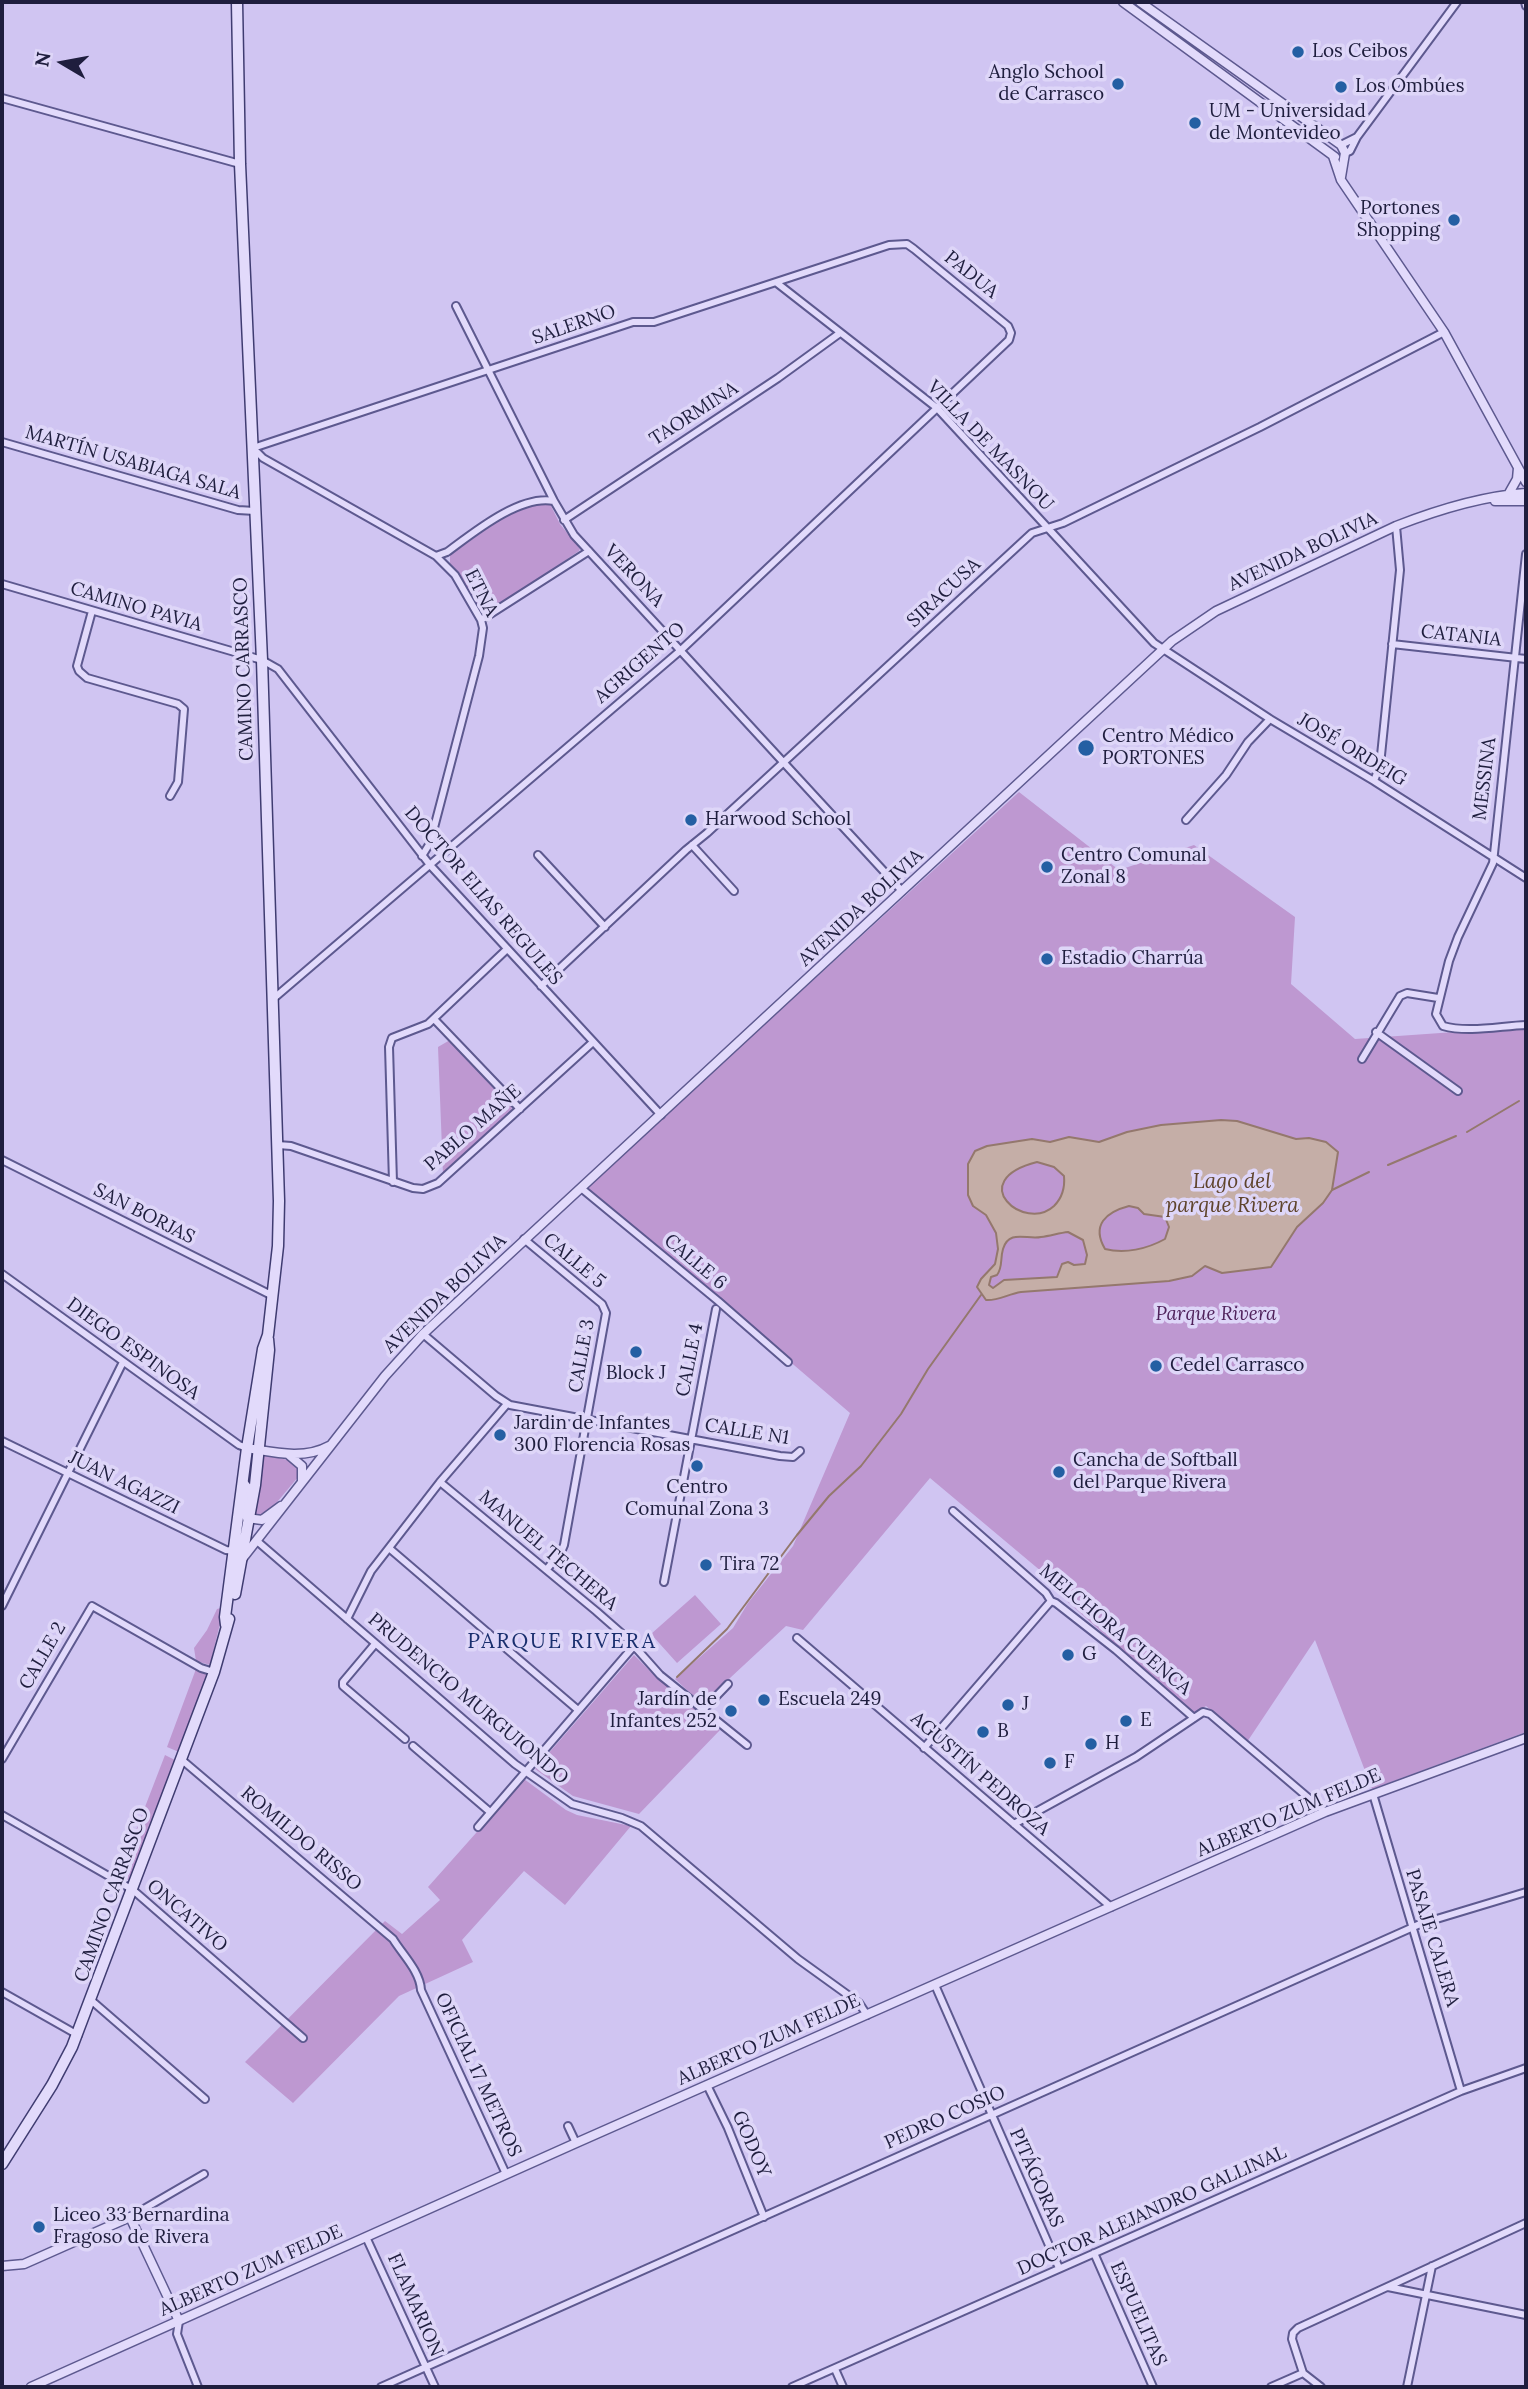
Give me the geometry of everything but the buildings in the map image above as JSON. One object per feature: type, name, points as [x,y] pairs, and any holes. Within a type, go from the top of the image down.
[{"type":"main road","name":"CAMINO CARRASCO","points":[[2,2164],[52,2085],[78,2035],[214,1672],[249,1519],[269,1350],[268,1335],[278,1246],[278,1145],[262,660],[240,164],[237,2]]},
{"type":"main road","name":"CAMINO CARRASCO","points":[[226,1625],[247,1448],[263,1349],[268,1335]]},
{"type":"street","points":[[1124,2],[1332,155]]},
{"type":"street","points":[[1140,2],[1343,151]]},
{"type":"street","points":[[1457,2],[1357,137],[1350,151],[1333,147],[1332,155],[1341,180],[1444,332],[1526,482]]},
{"type":"street","points":[[2,98],[240,164]]},
{"type":"street","points":[[1341,180],[1343,151]]},
{"type":"street","name":"SALERNO","points":[[253,449],[633,322],[654,323],[889,245],[907,244]]},
{"type":"street","name":"PADUA","points":[[907,244],[1008,326],[1011,333]]},
{"type":"street","name":"VILLA DE MASNOU","points":[[777,283],[936,408],[1146,636],[1163,649]]},
{"type":"street","name":"VERONA","points":[[456,306],[564,520],[589,551],[901,891]]},
{"type":"street","name":"SIRACUSA","points":[[541,986],[1032,533],[1063,523],[1260,428],[1444,332]]},
{"type":"street","name":"TAORMINA","points":[[564,520],[778,378],[840,333]]},
{"type":"street","name":"AGRIGENTO","points":[[273,999],[681,650],[1009,340],[1011,333]]},
{"type":"street","name":"MARTÍN USABIAGA SALA","points":[[2,442],[238,510],[255,511]]},
{"type":"street","name":"ETNA","points":[[253,449],[263,458],[436,556],[455,575],[481,620],[483,628],[479,656],[430,843],[422,856]]},
{"type":"street","points":[[1508,495],[1517,479],[1518,468]]},
{"type":"street","name":"AVENIDA BOLIVIA","points":[[242,1559],[391,1368],[423,1334],[1163,649],[1216,611],[1396,526],[1426,514],[1526,493]]},
{"type":"street","name":"AVENIDA BOLIVIA","points":[[1485,500],[1526,501]]},
{"type":"street","points":[[436,556],[447,552],[510,510],[538,501],[554,501]]},
{"type":"street","points":[[1374,781],[1380,765],[1399,570],[1396,526]]},
{"type":"street","points":[[481,620],[589,551]]},
{"type":"street","name":"MESSINA","points":[[1438,998],[1458,937],[1493,863],[1526,554]]},
{"type":"street","name":"CAMINO PAVIA","points":[[2,584],[262,660]]},
{"type":"street","points":[[92,611],[77,666],[79,671],[87,678],[178,704],[184,709],[178,782],[170,796]]},
{"type":"street","name":"CATANIA","points":[[1392,644],[1526,659]]},
{"type":"street","name":"JOSÉ ORDEIG","points":[[1163,649],[1270,719],[1374,781],[1526,878]]},
{"type":"street","name":"DOCTOR ELIAS REGULES","points":[[262,660],[278,669],[429,865],[661,1115]]},
{"type":"street","points":[[1186,820],[1226,775],[1248,742],[1270,719]]},
{"type":"street","points":[[692,845],[734,891]]},
{"type":"street","points":[[538,855],[605,927]]},
{"type":"street","points":[[393,1182],[390,1043],[396,1035],[435,1019],[506,950]]},
{"type":"street","points":[[1362,1059],[1397,999],[1408,993],[1438,998],[1437,1017],[1443,1026],[1449,1028],[1526,1025]]},
{"type":"street","points":[[435,1019],[520,1109]]},
{"type":"street","points":[[1376,1032],[1458,1091]]},
{"type":"street","name":"PABLO MAÑE","points":[[278,1145],[291,1146],[393,1182],[423,1189],[438,1183],[593,1042]]},
{"type":"street","name":"SAN BORJAS","points":[[2,1160],[273,1296]]},
{"type":"street","name":"CALLE 6","points":[[581,1188],[788,1362]]},
{"type":"street","name":"CALLE 5","points":[[524,1239],[604,1308]]},
{"type":"street","name":"DIEGO ESPINOSA","points":[[2,1274],[239,1445],[247,1448]]},
{"type":"street","name":"CALLE 3","points":[[547,1569],[563,1548],[606,1317],[604,1308]]},
{"type":"street","name":"CALLE 4","points":[[664,1582],[716,1309]]},
{"type":"street","name":"CALLE N1","points":[[423,1334],[507,1404],[780,1456],[793,1457],[800,1451]]},
{"type":"street","points":[[2,1606],[66,1472],[123,1362]]},
{"type":"street","points":[[347,1619],[371,1571],[440,1482],[507,1404]]},
{"type":"street","name":"JUAN AGAZZI","points":[[2,1441],[226,1550],[234,1551]]},
{"type":"street","points":[[247,1448],[311,1453],[331,1445]]},
{"type":"street","points":[[286,1453],[302,1466],[302,1483]]},
{"type":"street","name":"CAMINO CARRASCO","points":[[243,1482],[247,1487],[245,1513],[249,1519]]},
{"type":"street","name":"MANUEL TECHERA","points":[[440,1482],[547,1569],[628,1639],[660,1675],[747,1745]]},
{"type":"street","name":"AVENIDA BOLIVIA","points":[[249,1519],[262,1520],[276,1508],[285,1505]]},
{"type":"street","name":"MELCHORA CUENCA","points":[[953,1511],[1046,1593],[1051,1601],[1116,1650],[1194,1718],[1203,1712],[1210,1714],[1325,1812]]},
{"type":"street","name":"PRUDENCIO MURGUIONDO","points":[[257,1541],[526,1772],[572,1804],[641,1826],[798,1959],[859,2003],[867,2015]]},
{"type":"street","points":[[389,1548],[579,1710]]},
{"type":"street","points":[[924,1748],[1051,1601]]},
{"type":"street","name":"CALLE 2","points":[[2,1759],[92,1606],[201,1668],[214,1672]]},
{"type":"street","name":"AGUSTÍN PEDROZA","points":[[797,1638],[1111,1907]]},
{"type":"street","points":[[375,1644],[343,1682],[343,1686],[405,1739]]},
{"type":"street","points":[[478,1827],[633,1647]]},
{"type":"street","points":[[704,1710],[728,1684]]},
{"type":"street","points":[[1014,1825],[1136,1757],[1194,1718]]},
{"type":"street","name":"ALBERTO ZUM FELDE","points":[[31,2387],[1325,1812],[1526,1738]]},
{"type":"street","points":[[413,1746],[490,1812]]},
{"type":"street","name":"ROMILDO RISSO","points":[[182,1760],[378,1925],[410,1963],[421,1983],[421,1990]]},
{"type":"street","name":"PASAJE CALERA","points":[[1373,1794],[1461,2091]]},
{"type":"street","name":"ONCATIVO","points":[[2,1815],[133,1889],[303,2038]]},
{"type":"street","name":"PEDRO COSIO","points":[[381,2387],[1413,1928],[1526,1892]]},
{"type":"street","name":"PITÁGORAS","points":[[935,1985],[1059,2268]]},
{"type":"street","name":"OFICIAL 17 METROS","points":[[421,1990],[506,2174]]},
{"type":"street","points":[[2,1992],[78,2035]]},
{"type":"street","points":[[92,2001],[205,2099]]},
{"type":"street","name":"DOCTOR ALEJANDRO GALLINAL","points":[[792,2387],[1461,2091],[1526,2068]]},
{"type":"street","name":"GODOY","points":[[707,2085],[728,2128],[764,2217]]},
{"type":"street","points":[[568,2126],[576,2143]]},
{"type":"street","points":[[2,2266],[24,2264],[130,2217],[204,2174]]},
{"type":"street","points":[[130,2217],[178,2321],[177,2334],[198,2387]]},
{"type":"street","points":[[1321,2387],[1303,2373],[1292,2339],[1298,2328],[1526,2223]]},
{"type":"street","name":"FLAMARION","points":[[366,2237],[435,2387]]},
{"type":"street","name":"ESPUELITAS","points":[[1094,2253],[1153,2387]]},
{"type":"street","points":[[1406,2387],[1432,2266]]},
{"type":"street","points":[[1387,2287],[1526,2315]]},
{"type":"street","points":[[835,2369],[843,2387]]},
{"type":"street","points":[[1271,2387],[1303,2373]]},
{"type":"green space","points":[[539,503],[550,504],[579,551],[487,614],[481,614],[450,564],[450,555],[515,509]]},
{"type":"green space","name":"Parque Rivera","points":[[1019,792],[1119,870],[1194,845],[1295,917],[1291,984],[1355,1039],[1526,1027],[1526,1732],[1372,1789],[1315,1640],[1247,1742],[1206,1706],[1194,1714],[1051,1587],[1054,1582],[930,1478],[803,1630],[786,1626],[702,1704],[675,1679],[733,1628],[748,1603],[793,1546],[850,1413],[587,1188]]},
{"type":"green space","points":[[450,1040],[512,1106],[511,1113],[443,1174],[438,1047]]},
{"type":"green space","points":[[266,1455],[292,1461],[300,1468],[299,1476],[267,1514],[254,1516],[261,1457]]},
{"type":"green space","points":[[695,1595],[721,1624],[677,1663],[651,1634]]},
{"type":"green space","points":[[221,1608],[223,1611],[210,1665],[196,1661],[194,1648],[217,1609]]},
{"type":"green space","points":[[634,1655],[720,1730],[639,1814],[573,1796],[535,1769]]},
{"type":"green space","points":[[196,1669],[207,1675],[179,1752],[167,1747]]},
{"type":"green space","points":[[165,1755],[175,1760],[132,1876],[129,1880],[118,1877]]},
{"type":"green space","points":[[524,1779],[577,1815],[631,1826],[565,1905],[524,1871],[462,1940],[473,1962],[399,1996],[293,2103],[245,2062],[385,1921],[402,1934],[440,1900],[428,1887]]},
{"type":"water","name":"Lago del parque Rivera","points":[[1237,1121],[1296,1139],[1309,1138],[1326,1142],[1338,1152],[1332,1190],[1323,1203],[1297,1227],[1271,1267],[1222,1273],[1205,1266],[1192,1276],[1169,1281],[1021,1292],[986,1300],[977,1287],[995,1264],[998,1249],[996,1233],[986,1215],[973,1206],[968,1195],[968,1164],[975,1151],[987,1146],[1032,1139],[1050,1142],[1069,1137],[1099,1142],[1127,1132],[1161,1125]],"holes":[[[1037,1162],[1054,1167],[1064,1176],[1064,1188],[1054,1206],[1042,1213],[1029,1213],[1016,1209],[1007,1201],[1002,1191],[1004,1181],[1015,1170]],[[1129,1206],[1138,1208],[1144,1214],[1165,1217],[1169,1227],[1165,1239],[1136,1250],[1105,1249],[1101,1241],[1100,1226],[1114,1212]],[[1068,1232],[1083,1240],[1087,1255],[1085,1264],[1062,1264],[1057,1277],[1004,1280],[993,1288],[989,1285],[991,1277],[999,1272],[1003,1249],[1010,1239]]]},
{"type":"waterway","points":[[1467,1132],[1519,1101]]},
{"type":"waterway","points":[[1388,1165],[1456,1136]]},
{"type":"waterway","points":[[1332,1190],[1369,1172]]},
{"type":"waterway","points":[[677,1677],[727,1629],[829,1496],[861,1466],[901,1414],[928,1369],[981,1295]]},
{"type":"place","name":"Los Ceibos","points":[[1298,52]]},
{"type":"place","name":"Anglo School de Carrasco","points":[[1118,84]]},
{"type":"place","name":"Los Ombúes","points":[[1341,87]]},
{"type":"place","name":"UM - Universidad de Montevideo","points":[[1195,123]]},
{"type":"place","name":"Portones Shopping","points":[[1454,220]]},
{"type":"place","name":"Centro Médico PORTONES","points":[[1086,748]]},
{"type":"place","name":"Harwood School","points":[[691,820]]},
{"type":"place","name":"Centro Comunal Zonal 8","points":[[1047,867]]},
{"type":"place","name":"Estadio Charrúa","points":[[1047,959]]},
{"type":"place","name":"Block J","points":[[636,1352]]},
{"type":"place","name":"Cedel Carrasco","points":[[1156,1366]]},
{"type":"place","name":"Jardin de Infantes 300 Florencia Rosas","points":[[500,1435]]},
{"type":"place","name":"Centro Comunal Zona 3","points":[[697,1466]]},
{"type":"place","name":"Cancha de Softball del Parque Rivera","points":[[1059,1472]]},
{"type":"place","name":"Tira 72","points":[[706,1565]]},
{"type":"place","name":"G","points":[[1068,1655]]},
{"type":"place","name":"Escuela 249","points":[[764,1700]]},
{"type":"place","name":"J","points":[[1008,1705]]},
{"type":"place","name":"Jardín de Infantes 252","points":[[731,1711]]},
{"type":"place","name":"E","points":[[1126,1721]]},
{"type":"place","name":"B","points":[[983,1732]]},
{"type":"place","name":"H","points":[[1091,1744]]},
{"type":"place","name":"F","points":[[1050,1763]]},
{"type":"place","name":"Liceo 33 Bernardina Fragoso de Rivera","points":[[39,2227]]},
{"type":"district","name":"PARQUE RIVERA","points":[[562,1642]]}]
